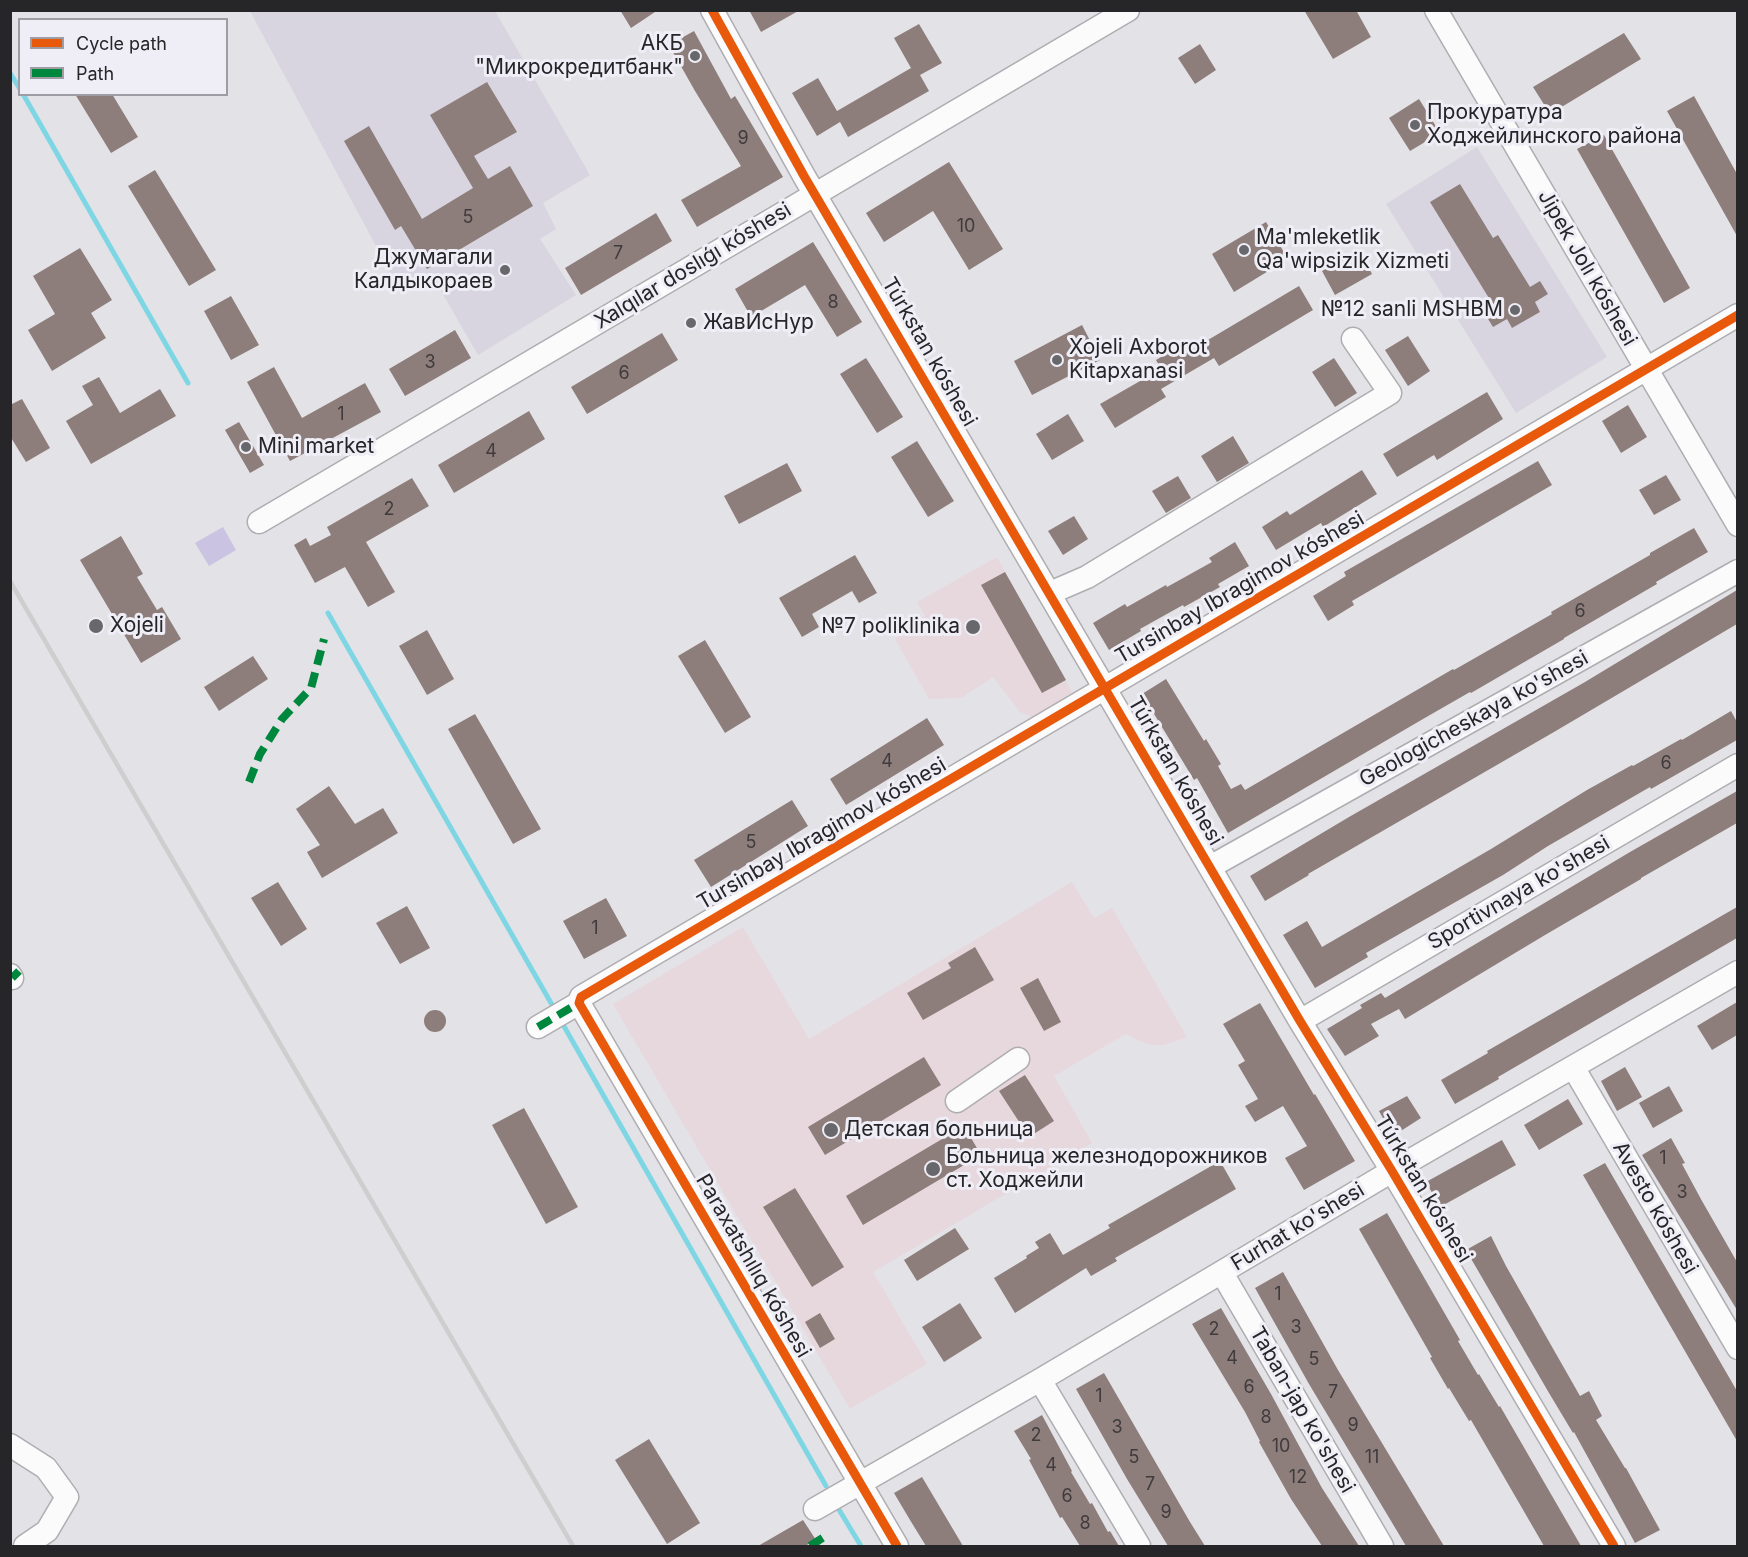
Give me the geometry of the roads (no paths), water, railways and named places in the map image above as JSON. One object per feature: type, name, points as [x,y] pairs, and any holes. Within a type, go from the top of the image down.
[{"type":"street","name":"Túrkstan kóshesi","points":[[712,10],[815,194],[1300,1021],[1392,1171],[1614,1546]]},
{"type":"street","name":"Xalqılar doslıǵı kóshesi","points":[[259,522],[1128,10]]},
{"type":"street","name":"Jipek Jolı kóshesi","points":[[1436,10],[1737,525]]},
{"type":"street","name":"Tursinbay Ibragimov kóshesi","points":[[538,1027],[579,1003],[581,997],[1737,315]]},
{"type":"street","points":[[1050,593],[1087,576],[1390,393],[1353,339]]},
{"type":"street","name":"Geologicheskaya ko'shesi","points":[[1210,867],[1737,571]]},
{"type":"street","name":"Sportivnaya ko'shesi","points":[[1300,1021],[1737,765]]},
{"type":"street","name":"Furhat ko'shesi","points":[[815,1509],[860,1485],[1392,1171],[1737,972]]},
{"type":"street","name":"Paraxatshılıq kóshesi","points":[[579,1003],[897,1546]]},
{"type":"street","points":[[957,1101],[1018,1059]]},
{"type":"street","name":"Avesto kóshesi","points":[[1573,1067],[1737,1348]]},
{"type":"street","name":"Taban-jap ko'shesi","points":[[1222,1273],[1382,1546]]},
{"type":"street","points":[[1040,1380],[1139,1546]]},
{"type":"street","points":[[10,1445],[46,1468],[67,1497],[52,1539],[25,1546]]},
{"type":"waterway","points":[[10,73],[18,86]]},
{"type":"waterway","points":[[24,96],[188,383]]},
{"type":"waterway","points":[[328,613],[555,1010]]},
{"type":"waterway","points":[[561,1021],[826,1486]]},
{"type":"waterway","points":[[838,1508],[861,1546]]},
{"type":"railway","points":[[10,581],[573,1546]]},
{"type":"place","name":"АКБ \"Микрокредитбанк\"","points":[[695,56]]},
{"type":"place","name":"Прокуратура Ходжейлинского района","points":[[1415,125]]},
{"type":"place","name":"Ma'mleketlik Qa'wipsizik Xizmeti","points":[[1244,250]]},
{"type":"place","name":"Джумагали Калдыкораев","points":[[505,270]]},
{"type":"place","name":"№12 sanli MSHBM","points":[[1515,310]]},
{"type":"place","name":"ЖавИсНур","points":[[691,323]]},
{"type":"place","name":"Xojeli Axborot Kitapxanasi","points":[[1057,360]]},
{"type":"place","name":"Mini market","points":[[246,447]]},
{"type":"place","name":"Xojeli","points":[[96,626]]},
{"type":"place","name":"№7 poliklinika","points":[[973,627]]},
{"type":"place","name":"Детская больница","points":[[831,1130]]},
{"type":"place","name":"Больница железнодорожников ст. Ходжейли","points":[[933,1169]]}]
